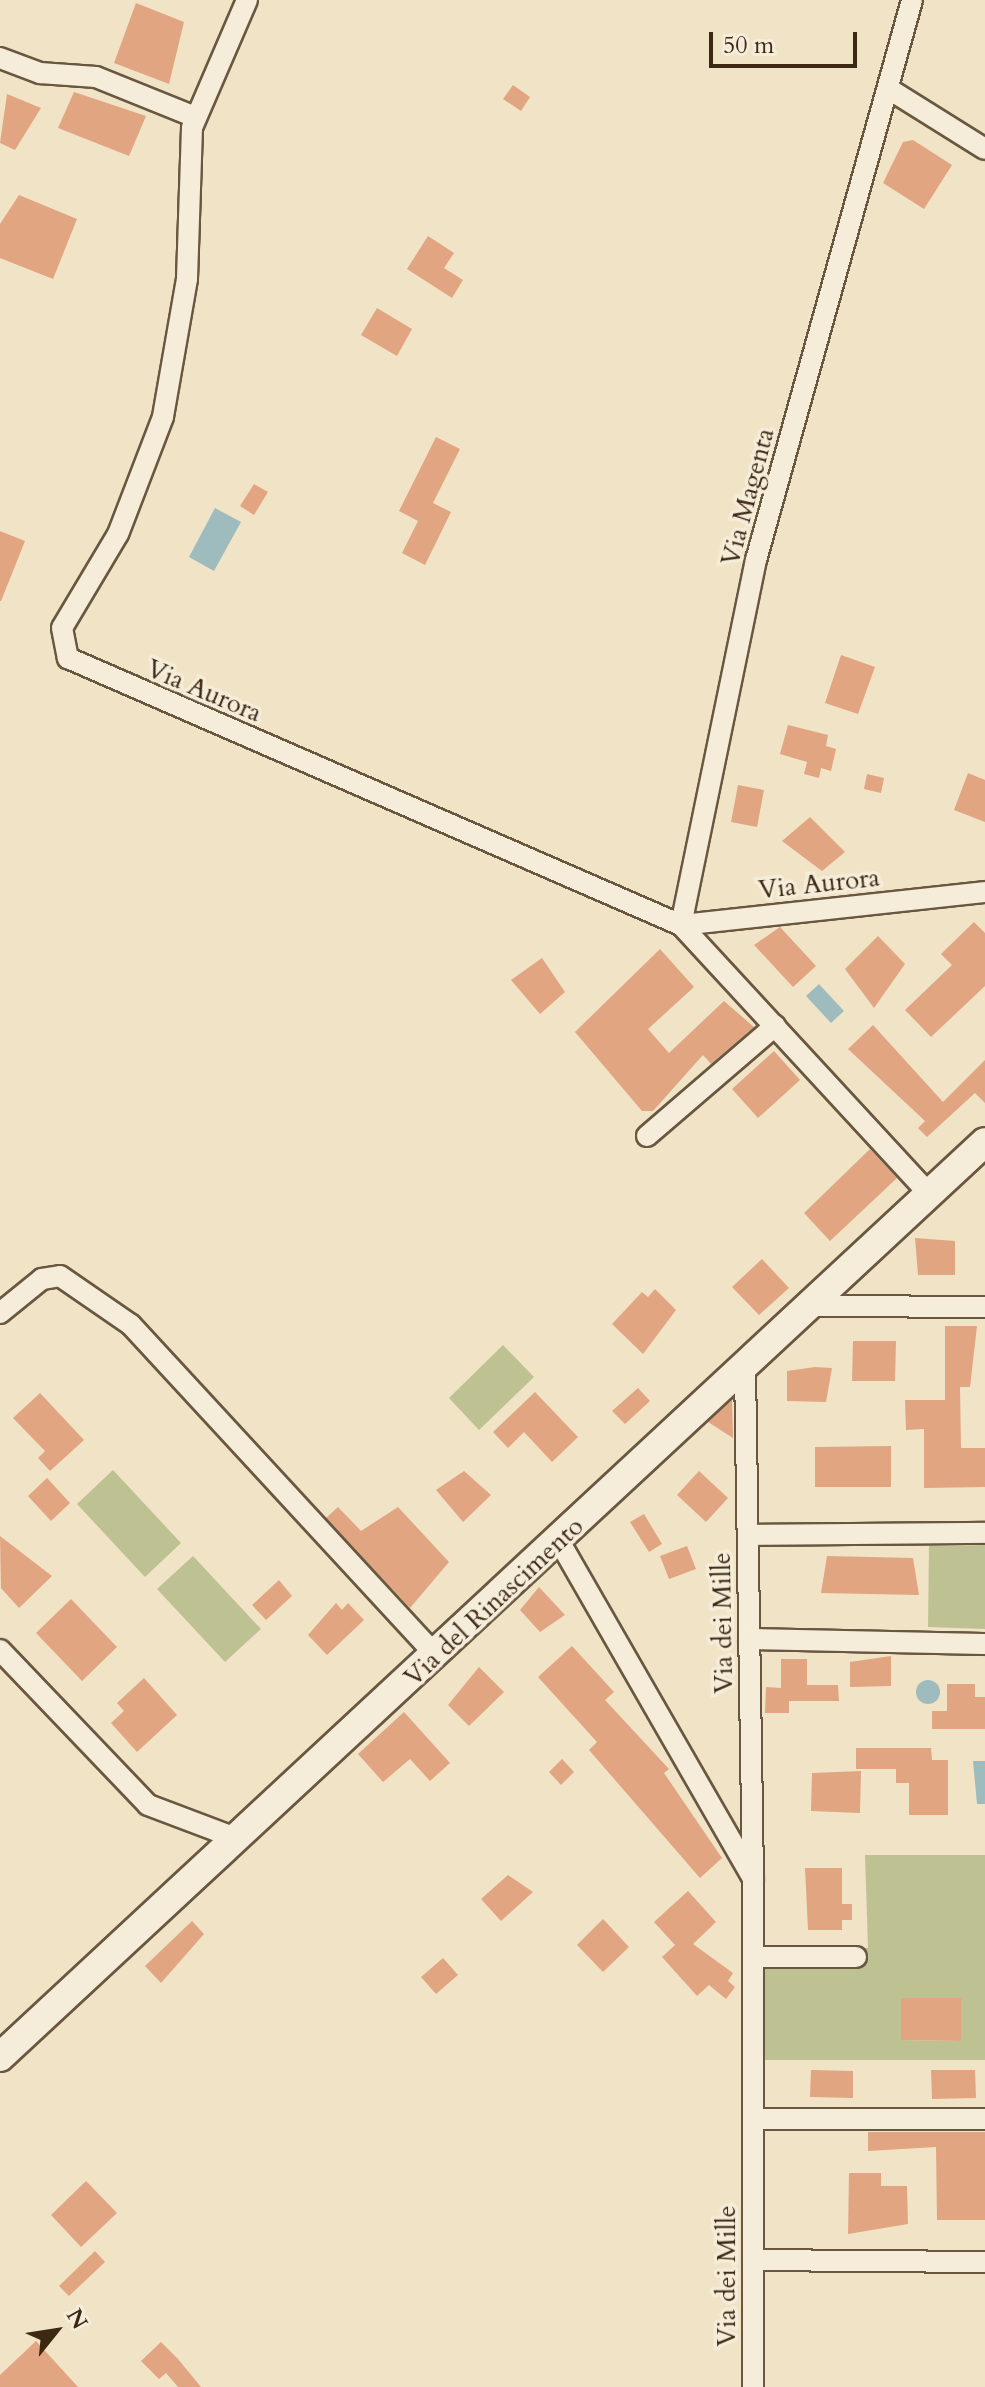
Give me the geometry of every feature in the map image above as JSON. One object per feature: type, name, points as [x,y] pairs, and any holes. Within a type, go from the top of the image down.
[{"type":"street","name":"Via Aurora","points":[[247,0],[195,117],[172,382],[131,507],[62,628],[66,654],[681,925],[985,892]]},
{"type":"street","name":"Via Magenta","points":[[681,925],[756,560],[912,0]]},
{"type":"street","points":[[0,58],[40,73],[96,77],[195,117]]},
{"type":"street","points":[[889,89],[985,149]]},
{"type":"street","points":[[681,925],[929,1194]]},
{"type":"street","points":[[647,1136],[775,1026]]},
{"type":"street","name":"Via del Rinascimento","points":[[0,2057],[436,1656],[985,1142]]},
{"type":"street","points":[[0,1313],[53,1276],[72,1281],[123,1319],[436,1656]]},
{"type":"street","points":[[811,1306],[985,1307]]},
{"type":"street","name":"Via dei Mille","points":[[745,1368],[754,1957],[753,2387]]},
{"type":"street","points":[[748,1535],[985,1533]]},
{"type":"street","name":"Via dei Mille","points":[[559,1541],[753,1878]]},
{"type":"street","points":[[749,1639],[985,1644]]},
{"type":"street","points":[[0,1650],[148,1805],[238,1839]]},
{"type":"street","points":[[754,1957],[856,1957]]},
{"type":"street","points":[[754,2119],[985,2119]]},
{"type":"street","points":[[753,2260],[985,2262]]},
{"type":"green space","points":[[503,1345],[534,1377],[479,1430],[449,1398]]},
{"type":"green space","points":[[113,1470],[181,1543],[145,1577],[77,1504]]},
{"type":"green space","points":[[985,1545],[985,1629],[928,1627],[929,1546]]},
{"type":"green space","points":[[193,1556],[261,1629],[225,1662],[157,1589]]},
{"type":"green space","points":[[865,1855],[985,1855],[985,2060],[765,2060],[765,1949],[868,1948]],"holes":[[[901,1998],[961,1998],[961,2041],[901,2040]]]},
{"type":"water","points":[[215,508],[241,522],[214,571],[189,557]]},
{"type":"water","points":[[819,984],[844,1011],[831,1023],[806,996]]},
{"type":"water","points":[[928,1680],[939,1687],[940,1692],[933,1703],[928,1704],[917,1697],[916,1692],[923,1681]]},
{"type":"water","points":[[973,1761],[985,1761],[985,1804],[977,1804]]},
{"type":"building","points":[[136,3],[184,22],[169,84],[114,63]]},
{"type":"building","points":[[513,85],[530,97],[521,111],[503,99]]},
{"type":"building","points":[[74,92],[146,116],[129,156],[58,128]]},
{"type":"building","points":[[7,94],[41,108],[15,150],[0,143]]},
{"type":"building","points":[[913,140],[952,165],[924,209],[883,183],[903,142]]},
{"type":"building","points":[[19,195],[77,219],[53,279],[0,258],[0,224]]},
{"type":"building","points":[[428,236],[454,253],[444,268],[463,280],[452,298],[407,269]]},
{"type":"building","points":[[377,308],[412,329],[397,356],[361,335]]},
{"type":"building","points":[[436,437],[460,449],[433,503],[451,512],[425,565],[402,553],[418,521],[399,511]]},
{"type":"building","points":[[254,484],[268,492],[254,515],[240,506]]},
{"type":"building","points":[[0,531],[25,541],[1,601],[0,601]]},
{"type":"building","points":[[841,655],[875,667],[858,714],[825,703]]},
{"type":"building","points":[[788,725],[828,735],[826,746],[836,749],[831,771],[821,768],[819,778],[804,774],[807,762],[780,754]]},
{"type":"building","points":[[968,773],[985,780],[985,822],[954,810]]},
{"type":"building","points":[[867,774],[884,778],[881,793],[864,789]]},
{"type":"building","points":[[738,785],[764,790],[757,827],[731,822]]},
{"type":"building","points":[[810,817],[845,852],[822,871],[782,841]]},
{"type":"building","points":[[974,922],[985,933],[985,986],[931,1037],[905,1010],[952,965],[941,954]]},
{"type":"building","points":[[780,927],[816,966],[793,987],[754,945]]},
{"type":"building","points":[[878,936],[905,964],[874,1008],[845,969]]},
{"type":"building","points":[[660,949],[694,987],[648,1029],[669,1053],[724,1001],[754,1027],[711,1064],[703,1055],[653,1111],[642,1111],[575,1032]]},
{"type":"building","points":[[542,958],[565,992],[540,1014],[511,980]]},
{"type":"building","points":[[873,1025],[943,1102],[985,1060],[985,1103],[975,1093],[927,1137],[918,1128],[925,1121],[848,1049]]},
{"type":"building","points":[[774,1051],[800,1080],[758,1118],[732,1089]]},
{"type":"building","points":[[870,1149],[897,1178],[830,1241],[804,1213]]},
{"type":"building","points":[[915,1238],[955,1241],[955,1275],[918,1275]]},
{"type":"building","points":[[762,1259],[789,1288],[759,1315],[732,1287]]},
{"type":"building","points":[[655,1289],[676,1310],[643,1354],[612,1324],[642,1292],[648,1297]]},
{"type":"building","points":[[945,1326],[977,1326],[970,1387],[960,1387],[961,1448],[985,1448],[985,1487],[924,1488],[924,1429],[906,1430],[905,1400],[945,1400]]},
{"type":"building","points":[[853,1341],[896,1341],[895,1381],[852,1381]]},
{"type":"building","points":[[832,1368],[826,1402],[787,1401],[787,1371]]},
{"type":"building","points":[[638,1388],[650,1401],[625,1424],[612,1411]]},
{"type":"building","points":[[535,1392],[578,1437],[552,1462],[524,1432],[508,1448],[493,1432]]},
{"type":"building","points":[[40,1393],[84,1440],[50,1471],[38,1458],[45,1451],[13,1418]]},
{"type":"building","points":[[732,1400],[733,1438],[708,1422]]},
{"type":"building","points":[[891,1446],[891,1487],[815,1487],[815,1447]]},
{"type":"building","points":[[464,1471],[491,1495],[463,1522],[436,1490]]},
{"type":"building","points":[[699,1471],[728,1498],[706,1522],[677,1495]]},
{"type":"building","points":[[47,1478],[70,1503],[51,1521],[28,1496]]},
{"type":"building","points":[[338,1507],[361,1531],[398,1507],[449,1562],[410,1608],[326,1518]]},
{"type":"building","points":[[644,1514],[662,1544],[649,1552],[630,1522]]},
{"type":"building","points":[[0,1536],[52,1576],[19,1608],[1,1588]]},
{"type":"building","points":[[687,1546],[696,1569],[669,1579],[660,1556]]},
{"type":"building","points":[[827,1556],[913,1558],[919,1595],[821,1593]]},
{"type":"building","points":[[279,1580],[292,1596],[266,1620],[252,1605]]},
{"type":"building","points":[[539,1587],[565,1615],[540,1632],[520,1610]]},
{"type":"building","points":[[71,1599],[117,1647],[82,1681],[36,1633]]},
{"type":"building","points":[[336,1603],[342,1610],[348,1603],[364,1620],[327,1655],[308,1635]]},
{"type":"building","points":[[572,1646],[614,1692],[605,1700],[669,1769],[664,1773],[722,1858],[700,1878],[589,1750],[597,1742],[538,1677]]},
{"type":"building","points":[[891,1656],[891,1686],[850,1687],[850,1662]]},
{"type":"building","points":[[781,1659],[807,1659],[807,1685],[838,1685],[839,1701],[789,1701],[789,1713],[765,1713],[766,1687],[781,1688]]},
{"type":"building","points":[[479,1667],[504,1692],[469,1726],[448,1705]]},
{"type":"building","points":[[144,1678],[177,1715],[137,1752],[111,1723],[124,1711],[117,1703]]},
{"type":"building","points":[[947,1684],[975,1684],[975,1697],[985,1697],[985,1729],[932,1729],[932,1711],[947,1711]]},
{"type":"building","points":[[404,1712],[450,1763],[430,1781],[410,1759],[383,1782],[358,1754]]},
{"type":"building","points":[[856,1748],[931,1748],[932,1760],[948,1760],[948,1815],[909,1815],[909,1783],[896,1783],[896,1769],[856,1769]]},
{"type":"building","points":[[562,1759],[574,1772],[561,1785],[549,1772]]},
{"type":"building","points":[[861,1771],[860,1813],[811,1811],[812,1773]]},
{"type":"building","points":[[805,1868],[842,1868],[842,1904],[852,1904],[852,1920],[842,1920],[842,1930],[808,1930]]},
{"type":"building","points":[[508,1875],[533,1892],[501,1921],[481,1899]]},
{"type":"building","points":[[688,1891],[716,1922],[693,1944],[733,1973],[728,1981],[735,1987],[726,1999],[709,1985],[697,1996],[662,1957],[675,1945],[654,1922]]},
{"type":"building","points":[[603,1919],[629,1947],[603,1972],[577,1945]]},
{"type":"building","points":[[192,1921],[204,1934],[161,1983],[145,1966]]},
{"type":"building","points":[[443,1958],[458,1975],[436,1994],[421,1977]]},
{"type":"building","points":[[901,1998],[961,1998],[961,2041],[901,2040]]},
{"type":"building","points":[[811,2070],[853,2071],[853,2098],[810,2097]]},
{"type":"building","points":[[931,2070],[975,2070],[976,2098],[932,2099]]},
{"type":"building","points":[[868,2132],[985,2132],[985,2220],[937,2220],[936,2147],[868,2151]]},
{"type":"building","points":[[849,2173],[881,2173],[881,2186],[907,2186],[908,2224],[848,2234]]},
{"type":"building","points":[[86,2181],[117,2213],[81,2247],[51,2215]]},
{"type":"building","points":[[95,2251],[105,2262],[69,2296],[59,2286]]},
{"type":"building","points":[[36,2341],[78,2387],[0,2387],[0,2375]]},
{"type":"building","points":[[161,2342],[201,2387],[178,2387],[166,2373],[159,2379],[141,2361]]}]
